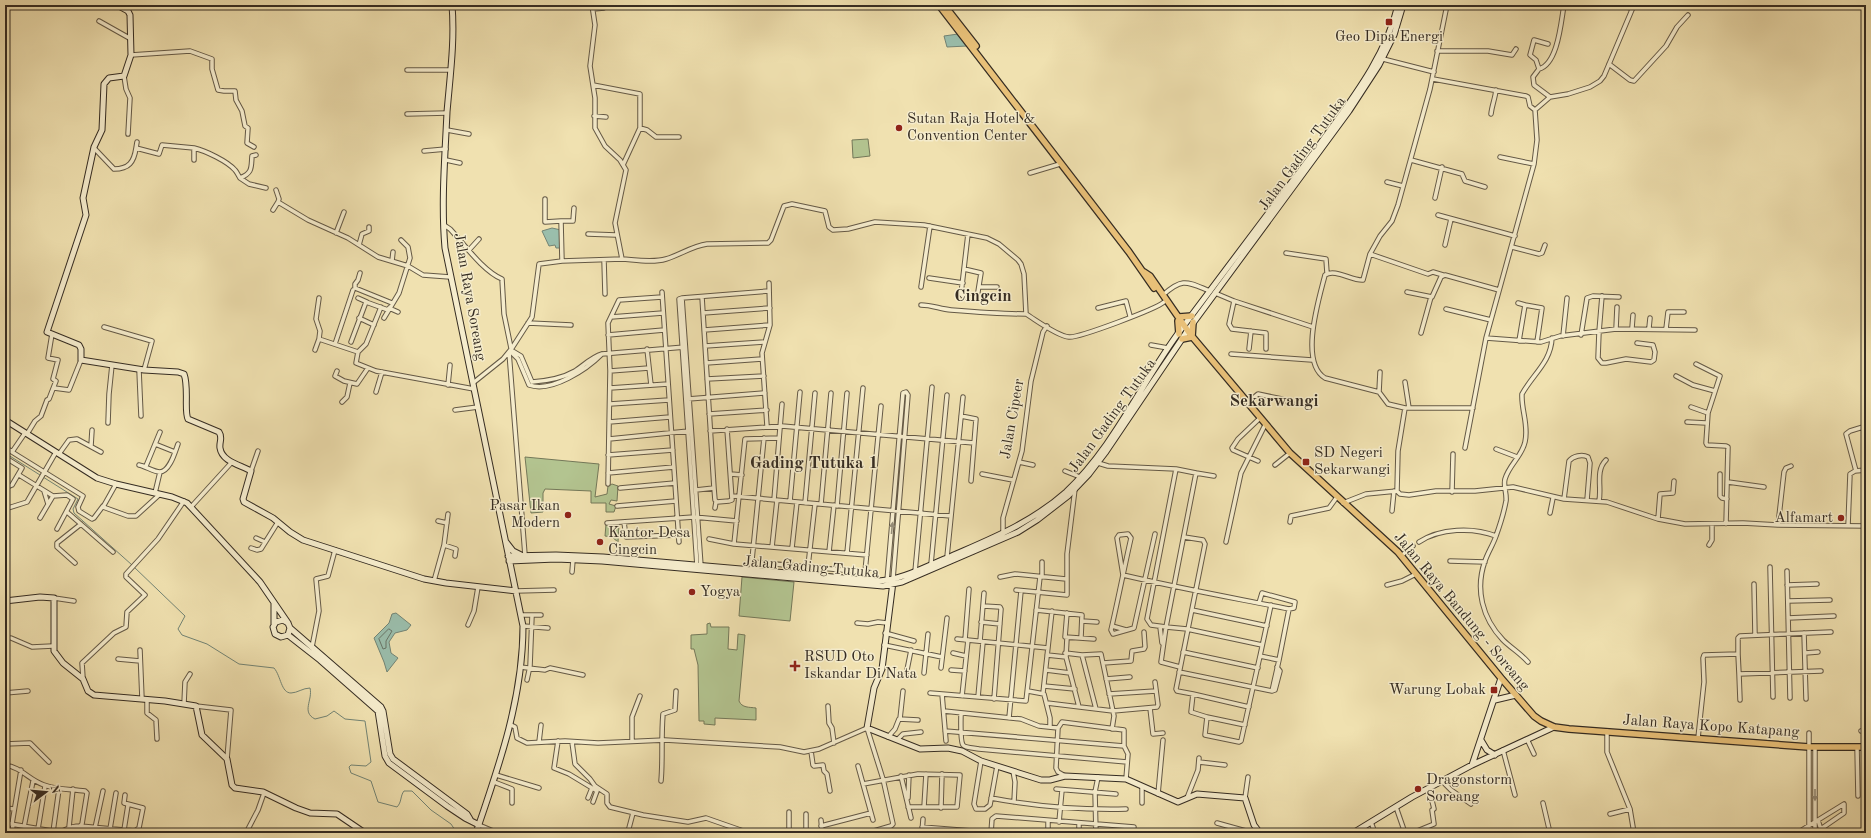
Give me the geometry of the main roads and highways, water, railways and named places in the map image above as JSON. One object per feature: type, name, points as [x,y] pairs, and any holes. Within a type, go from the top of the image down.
[{"type":"main road","name":"Jalan Raya Bandung - Soreang","points":[[939,5],[1144,272],[1164,302],[1247,402],[1259,419],[1290,454],[1401,556],[1534,716],[1554,727]]},
{"type":"main road","name":"Jalan Raya Bandung - Soreang","points":[[944,5],[1066,166],[1073,179]]},
{"type":"main road","name":"Jalan Raya Bandung - Soreang","points":[[1144,272],[1150,276],[1178,319]]},
{"type":"main road","points":[[1178,319],[1193,319],[1187,331],[1180,336],[1178,319]]},
{"type":"main road","name":"Jalan Raya Kopo Katapang","points":[[1554,727],[1812,747],[1866,747]]},
{"type":"water","points":[[958,34],[967,46],[947,47],[944,36]]},
{"type":"water","points":[[552,228],[561,230],[561,248],[556,248],[555,245],[549,246],[542,231]]},
{"type":"water","points":[[396,613],[411,625],[407,630],[395,633],[389,642],[391,653],[398,658],[387,672],[374,638],[389,623],[392,614]]},
{"type":"waterway","points":[[5,453],[40,475]]},
{"type":"waterway","points":[[43,477],[78,499],[73,509],[74,513],[132,565]]},
{"type":"waterway","points":[[134,567],[185,616],[178,629],[182,635],[207,644],[239,664],[274,668],[283,687],[288,692],[293,693],[310,688],[311,692],[308,709],[311,716],[315,719],[327,716],[334,711],[345,719],[365,721],[371,762],[366,766],[351,765],[349,767],[351,773],[371,781],[378,802],[397,807],[404,791],[412,791],[431,810],[451,824],[457,833]]},
{"type":"place","name":"Geo Dipa Energi","points":[[1389,22]]},
{"type":"place","name":"Sutan Raja Hotel & Convention Center","points":[[899,128]]},
{"type":"place","name":"SD Negeri Sekarwangi","points":[[1306,462]]},
{"type":"place","name":"Pasar Ikan Modern","points":[[568,515]]},
{"type":"place","name":"Alfamart","points":[[1841,518]]},
{"type":"place","name":"Kantor Desa Cingcin","points":[[600,542]]},
{"type":"place","name":"Yogya","points":[[692,592]]},
{"type":"place","name":"RSUD Oto Iskandar Di Nata","points":[[795,666]]},
{"type":"place","name":"Warung Lobak","points":[[1494,690]]},
{"type":"place","name":"Dragonstorm Soreang","points":[[1418,789]]},
{"type":"district","name":"Cingcin","points":[[983,296]]},
{"type":"district","name":"Sekarwangi","points":[[1274,401]]},
{"type":"district","name":"Gading Tutuka 1","points":[[814,463]]}]
